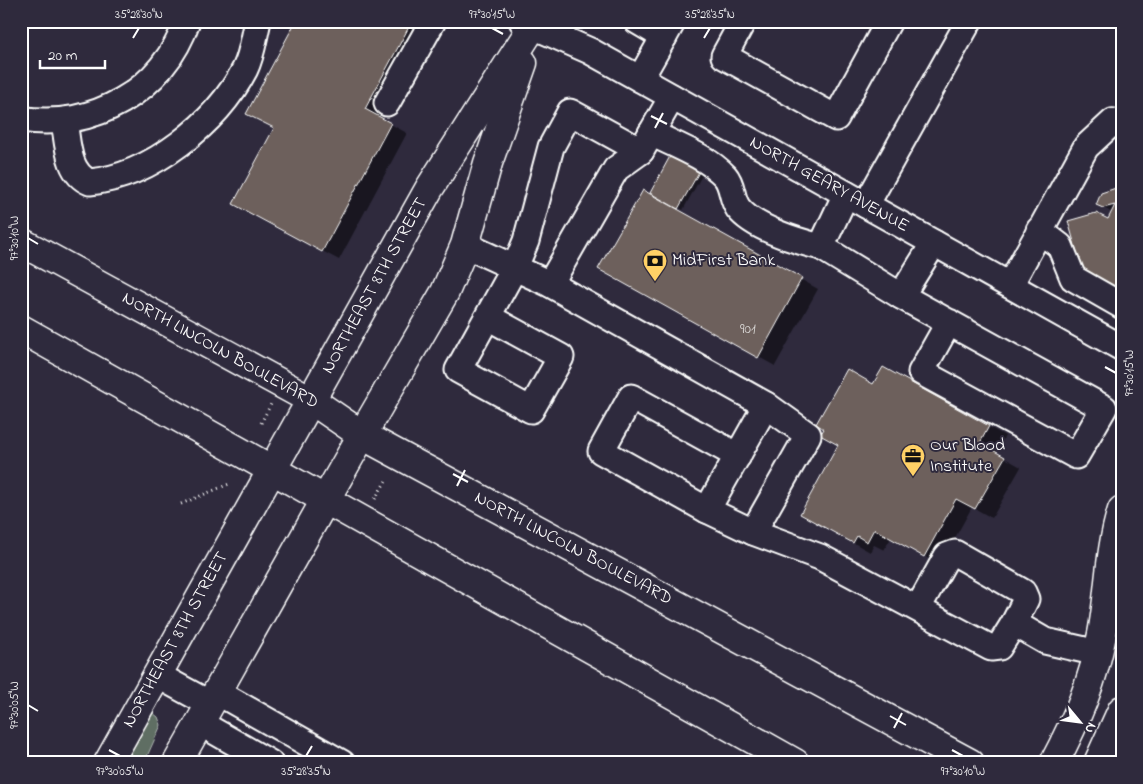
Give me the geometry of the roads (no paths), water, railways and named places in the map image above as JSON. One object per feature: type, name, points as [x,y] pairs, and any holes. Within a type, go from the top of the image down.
[{"type":"main road","points":[[177,763],[445,292],[465,245],[488,163],[520,74],[531,23]]},
{"type":"main road","name":"NORTHEAST 8TH STREET","points":[[108,763],[429,189],[531,23]]},
{"type":"main road","name":"NORTH LINCOLN BOULEVARD","points":[[21,242],[311,400],[362,435],[970,763]]},
{"type":"main road","points":[[21,329],[795,763]]},
{"type":"main road","points":[[1054,763],[1078,716],[1098,653],[1110,562],[1122,510]]},
{"type":"main road","points":[[1098,763],[1116,739],[1122,710]]},
{"type":"street","points":[[21,119],[64,121],[111,108],[140,88],[167,62],[175,51],[187,21]]},
{"type":"street","points":[[64,121],[72,163],[78,176],[90,182],[125,175],[172,150],[208,119],[234,89],[246,66],[258,21]]},
{"type":"street","points":[[387,104],[433,21]]},
{"type":"street","points":[[637,21],[669,29],[640,79]]},
{"type":"street","points":[[743,21],[724,56],[836,118],[889,21]]},
{"type":"street","points":[[821,247],[856,200],[969,21]]},
{"type":"street","name":"NORTH GEARY AVENUE","points":[[531,23],[590,51],[1010,286],[1120,343]]},
{"type":"street","points":[[550,284],[616,168],[646,142],[672,97]]},
{"type":"street","points":[[488,317],[515,267],[526,241],[551,147],[570,112],[646,142],[690,152],[724,174],[729,181],[738,207],[747,217],[786,237],[821,247],[901,296],[949,322],[1104,408],[1076,456],[921,372],[949,322]]},
{"type":"street","points":[[1010,286],[1086,147],[1113,122],[1122,126]]},
{"type":"street","points":[[1039,230],[1060,246],[1072,278],[1122,306]]},
{"type":"street","points":[[901,296],[934,243]]},
{"type":"street","points":[[465,245],[550,284],[766,405],[808,435],[753,532]]},
{"type":"street","points":[[738,456],[631,396],[601,451],[707,510],[753,532],[820,557],[991,648],[999,647],[1026,599],[1023,592],[955,553],[947,556],[918,608]]},
{"type":"street","points":[[707,510],[766,405]]},
{"type":"street","points":[[1014,623],[1045,641],[1098,653]]},
{"type":"street","points":[[157,675],[209,706],[264,759],[276,725]]},
{"type":"street","points":[[209,706],[276,725],[342,763]]},
{"type":"place","name":"MidFirst Bank","points":[[655,282]]},
{"type":"place","name":"Our Blood Institute","points":[[913,477]]}]
